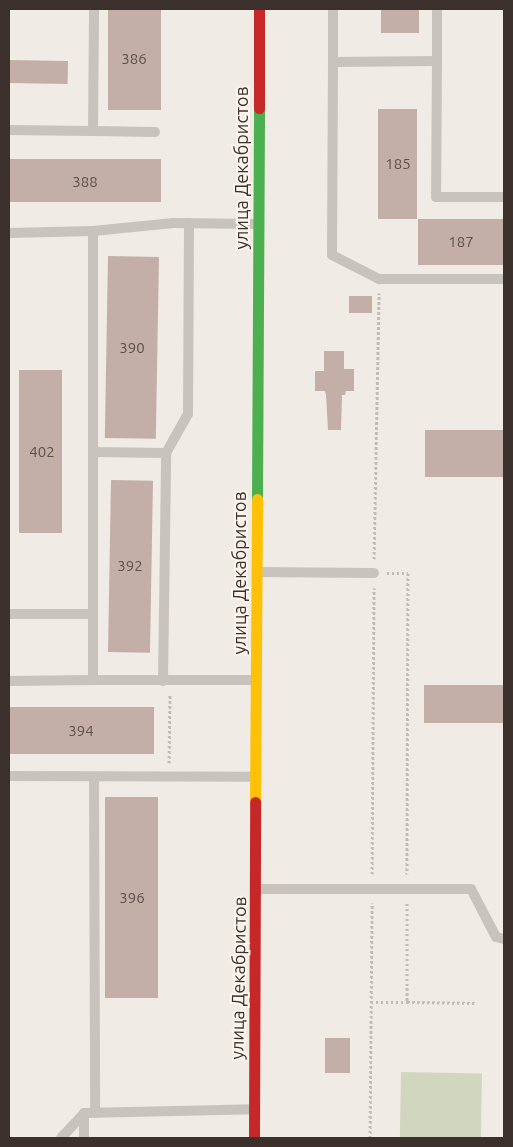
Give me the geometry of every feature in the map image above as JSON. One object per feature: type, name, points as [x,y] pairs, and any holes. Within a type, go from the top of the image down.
[{"type":"main road","name":"улица Декабристов","points":[[254,1138],[257,889],[257,224],[260,9]]},
{"type":"lane","points":[[93,131],[94,9]]},
{"type":"lane","points":[[333,9],[332,255],[379,279],[504,279]]},
{"type":"lane","points":[[437,9],[436,197],[504,197]]},
{"type":"lane","points":[[333,62],[437,61]]},
{"type":"lane","points":[[9,130],[155,132]]},
{"type":"lane","points":[[9,233],[93,231],[189,223],[257,224]]},
{"type":"lane","points":[[167,681],[166,453],[188,414],[189,223]]},
{"type":"lane","points":[[93,231],[93,680]]},
{"type":"lane","points":[[93,452],[166,453]]},
{"type":"lane","points":[[256,572],[374,573]]},
{"type":"lane","points":[[9,614],[93,614]]},
{"type":"lane","points":[[9,681],[256,680]]},
{"type":"lane","points":[[9,776],[256,777]]},
{"type":"lane","points":[[94,777],[95,1113]]},
{"type":"lane","points":[[257,889],[372,887],[471,889],[496,937],[504,939]]},
{"type":"lane","points":[[61,1138],[84,1113],[255,1109]]},
{"type":"lane","points":[[84,1113],[84,1138]]},
{"type":"path","points":[[370,1138],[374,573],[379,279]]},
{"type":"path","points":[[374,573],[408,573],[407,1002]]},
{"type":"path","points":[[167,681],[169,777]]},
{"type":"path","points":[[371,1002],[476,1003]]},
{"type":"green space","points":[[401,1072],[482,1073],[481,1138],[400,1138]]},
{"type":"building","points":[[108,9],[161,9],[161,110],[108,110]]},
{"type":"building","points":[[381,9],[419,9],[419,33],[381,33]]},
{"type":"building","points":[[9,60],[68,61],[68,84],[9,83]]},
{"type":"building","points":[[378,109],[417,109],[417,219],[378,219]]},
{"type":"building","points":[[9,159],[161,159],[161,202],[9,202]]},
{"type":"building","points":[[418,219],[504,219],[504,265],[418,265]]},
{"type":"building","points":[[108,256],[159,257],[156,439],[105,438]]},
{"type":"building","points":[[349,296],[372,296],[372,313],[349,313]]},
{"type":"building","points":[[324,351],[344,351],[344,369],[354,369],[354,391],[346,391],[345,395],[342,395],[341,430],[328,430],[325,391],[315,391],[315,371],[324,371]]},
{"type":"building","points":[[19,370],[62,370],[62,533],[19,533]]},
{"type":"building","points":[[425,430],[504,430],[504,477],[425,477]]},
{"type":"building","points":[[111,480],[153,481],[150,653],[108,652]]},
{"type":"building","points":[[424,685],[504,685],[504,723],[424,723]]},
{"type":"building","points":[[9,707],[154,707],[154,754],[9,754]]},
{"type":"building","points":[[105,797],[158,797],[158,998],[105,998]]},
{"type":"building","points":[[325,1038],[350,1038],[350,1073],[325,1073]]},
{"type":"traffic: fast","points":[[257,499],[259,108]]},
{"type":"traffic: slow","points":[[255,802],[257,499]]},
{"type":"traffic: jam","points":[[259,9],[259,108]]},
{"type":"traffic: jam","points":[[254,1138],[255,802]]}]
